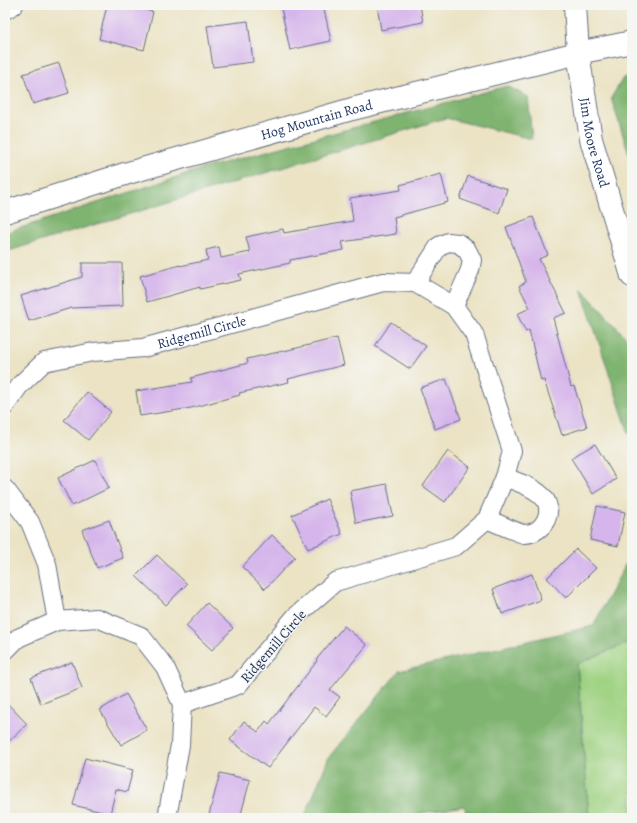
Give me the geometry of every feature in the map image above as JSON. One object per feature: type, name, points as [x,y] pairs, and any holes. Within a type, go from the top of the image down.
[{"type":"street","points":[[5,10],[14,5]]},
{"type":"street","name":"Jim Moore Road","points":[[575,5],[578,53],[591,139],[632,276]]},
{"type":"street","name":"Hog Mountain Road","points":[[5,212],[128,173],[352,109],[578,53],[632,42]]},
{"type":"street","points":[[415,283],[439,246],[448,242],[458,243],[467,250],[472,260],[470,270],[454,306]]},
{"type":"street","name":"Ridgemill Circle","points":[[5,406],[19,386],[44,362],[93,352],[143,348],[383,282],[415,283],[454,306],[474,334],[512,451],[505,478],[487,519],[456,546],[335,582],[295,617],[238,685],[182,704]]},
{"type":"street","points":[[487,519],[523,534],[535,532],[545,524],[548,515],[548,504],[542,495],[533,489],[505,478]]},
{"type":"street","points":[[5,489],[30,522],[47,564],[57,621]]},
{"type":"street","points":[[5,651],[18,638],[57,621],[97,618],[141,636],[165,667],[182,704],[180,745],[167,818]]},
{"type":"green space","points":[[632,76],[632,163],[611,98],[623,78]]},
{"type":"green space","points":[[507,86],[528,97],[532,139],[446,118],[5,252],[5,233],[201,169]]},
{"type":"green space","points":[[581,288],[632,344],[632,443]]},
{"type":"green space","points":[[632,552],[632,641],[577,664],[589,818],[466,818],[465,806],[392,818],[304,818],[329,757],[399,671],[593,626]]},
{"type":"green space","points":[[632,641],[632,818],[589,818],[577,663]]},
{"type":"building","points":[[107,5],[124,5],[153,12],[144,50],[99,39]]},
{"type":"building","points":[[296,5],[323,5],[331,41],[290,50],[281,8]]},
{"type":"building","points":[[377,5],[420,5],[423,22],[381,30]]},
{"type":"building","points":[[248,21],[253,62],[213,67],[207,26]]},
{"type":"building","points":[[59,63],[69,93],[33,104],[23,74]]},
{"type":"building","points":[[441,174],[448,202],[394,217],[396,234],[342,242],[344,250],[290,260],[290,263],[239,274],[241,280],[200,289],[200,287],[147,302],[140,276],[180,265],[208,260],[206,250],[219,247],[221,258],[250,252],[246,237],[283,229],[284,233],[353,221],[350,198],[401,190],[400,185]]},
{"type":"building","points":[[468,176],[507,189],[499,213],[460,199]]},
{"type":"building","points":[[533,217],[548,255],[539,259],[566,313],[553,318],[571,387],[574,386],[587,427],[562,435],[544,380],[541,381],[529,330],[526,332],[517,314],[530,308],[519,286],[526,282],[506,227]]},
{"type":"building","points":[[82,263],[122,263],[123,306],[71,308],[29,321],[21,296],[82,277]]},
{"type":"building","points":[[391,322],[426,346],[410,369],[375,346]]},
{"type":"building","points":[[337,338],[344,365],[288,379],[289,382],[239,393],[240,395],[191,408],[140,416],[136,391],[192,382],[191,378],[248,363],[247,359]]},
{"type":"building","points":[[446,379],[461,419],[435,429],[420,388]]},
{"type":"building","points":[[87,392],[111,412],[88,440],[64,420]]},
{"type":"building","points":[[595,444],[616,479],[593,494],[571,458]]},
{"type":"building","points":[[448,451],[470,467],[445,502],[423,486]]},
{"type":"building","points":[[95,460],[109,488],[72,506],[58,478]]},
{"type":"building","points":[[387,484],[393,516],[356,523],[350,491]]},
{"type":"building","points":[[327,499],[342,534],[308,549],[292,515]]},
{"type":"building","points":[[597,506],[625,512],[618,546],[590,540]]},
{"type":"building","points":[[109,520],[123,558],[97,568],[82,530]]},
{"type":"building","points":[[272,535],[295,557],[265,589],[242,567]]},
{"type":"building","points":[[576,549],[596,568],[566,598],[547,578]]},
{"type":"building","points":[[157,555],[187,584],[166,605],[136,576]]},
{"type":"building","points":[[532,574],[541,600],[502,614],[493,589]]},
{"type":"building","points":[[207,603],[233,628],[212,650],[186,626]]},
{"type":"building","points":[[344,626],[367,645],[330,690],[340,697],[326,716],[314,707],[268,768],[230,740],[244,721],[258,732],[266,721],[269,724],[317,661],[316,660]]},
{"type":"building","points":[[72,662],[82,688],[41,704],[31,678]]},
{"type":"building","points":[[126,694],[147,730],[121,745],[100,710]]},
{"type":"building","points":[[5,701],[27,724],[5,745]]},
{"type":"building","points":[[85,758],[133,770],[127,792],[116,789],[110,814],[73,805]]},
{"type":"building","points":[[220,773],[250,780],[240,818],[223,818],[209,815]]}]
